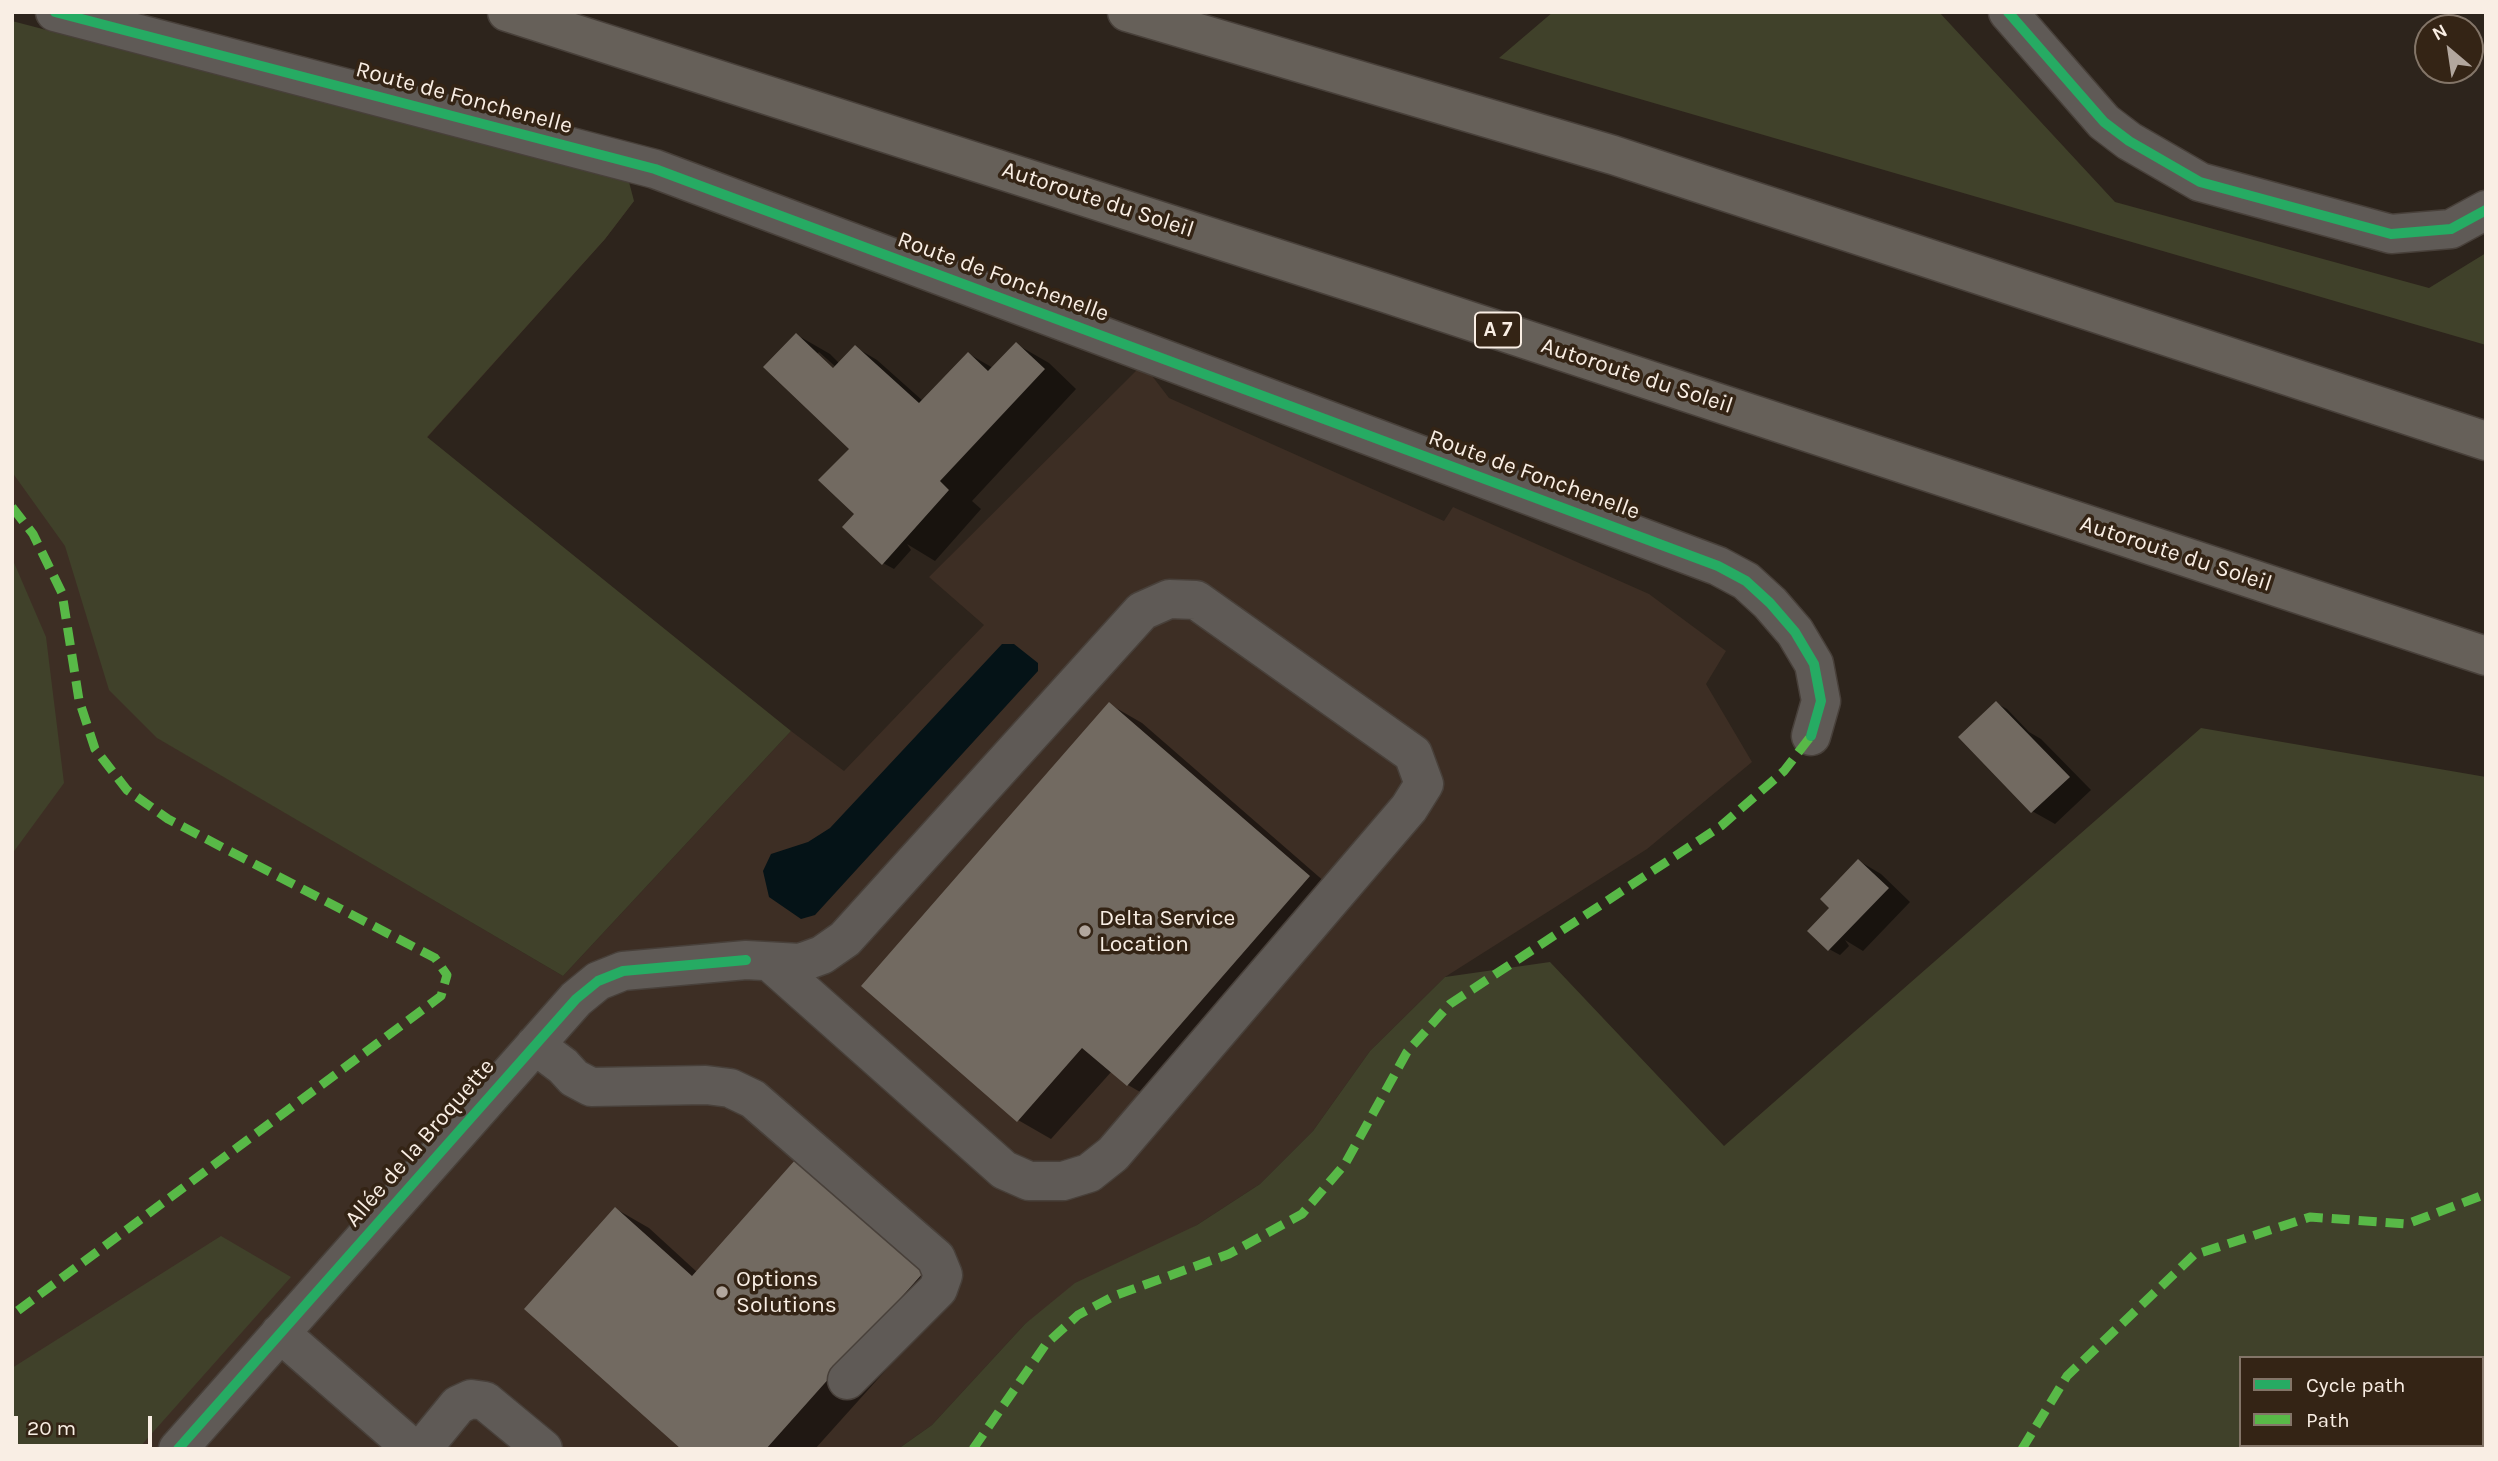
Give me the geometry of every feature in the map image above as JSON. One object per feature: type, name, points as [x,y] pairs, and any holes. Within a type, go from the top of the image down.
[{"type":"highway","name":"Autoroute du Soleil","points":[[507,12],[1382,292],[2486,656]]},
{"type":"highway","points":[[1127,12],[1613,155],[2486,441]]},
{"type":"highway","points":[[1223,12],[1613,155]]},
{"type":"street","name":"Route de Fonchenelle","points":[[55,12],[655,169],[1718,566],[1746,581],[1770,603],[1795,632],[1814,664],[1821,701],[1811,736]]},
{"type":"street","points":[[2008,12],[2104,122],[2129,141],[2200,182],[2391,234],[2451,229],[2486,210]]},
{"type":"street","name":"Allée de la Broquette","points":[[178,1449],[576,999],[598,981],[624,971],[758,961],[800,963],[822,955],[845,939],[1142,611],[1169,599],[1196,600],[1413,754],[1424,784],[1409,807],[1113,1154],[1089,1173],[1063,1181],[1029,1181],[1004,1170],[758,961]]},
{"type":"street","points":[[535,1045],[574,1078],[591,1087],[706,1085],[730,1088],[753,1099],[936,1258],[943,1275],[938,1289],[847,1380]]},
{"type":"street","points":[[280,1333],[413,1449]]},
{"type":"street","points":[[422,1449],[458,1405],[471,1399],[485,1401],[543,1449]]},
{"type":"shaded area","points":[[12,44],[634,201],[605,239],[158,738],[563,976],[791,731],[844,771],[984,625],[929,577],[1143,364],[1169,398],[1444,521],[1453,507],[1649,594],[1726,651],[1706,684],[1752,762],[1647,849],[1445,977],[1370,1051],[1313,1131],[1260,1184],[1197,1225],[1025,1324],[932,1425],[898,1449],[12,1449]]},
{"type":"shaded area","points":[[1002,644],[1014,644],[1038,663],[1038,671],[815,915],[801,919],[769,897],[763,871],[771,854],[808,842],[830,828]]},
{"type":"green space","points":[[1553,12],[1939,12],[2115,202],[2429,288],[2486,253],[2486,345],[1499,58]]},
{"type":"green space","points":[[12,21],[629,182],[634,201],[605,239],[427,437],[791,731],[563,976],[157,738],[109,690],[65,546],[12,472]]},
{"type":"green space","points":[[12,558],[46,637],[64,783],[12,854]]},
{"type":"green space","points":[[2201,728],[2486,777],[2486,1449],[898,1449],[932,1425],[1025,1324],[1075,1283],[1197,1225],[1260,1184],[1313,1131],[1370,1051],[1445,977],[1550,962],[1724,1146]]},
{"type":"green space","points":[[221,1236],[291,1277],[138,1449],[12,1449],[12,1368]]},
{"type":"building","points":[[796,333],[833,368],[855,345],[919,403],[968,352],[988,371],[1016,342],[1045,369],[940,481],[949,490],[882,565],[842,527],[854,514],[818,480],[849,449],[763,367]]},
{"type":"building","points":[[1996,701],[2070,777],[2031,813],[1958,737]]},
{"type":"building","name":"Delta Service Location","points":[[1109,702],[1310,876],[1127,1086],[1082,1048],[1017,1122],[861,986]]},
{"type":"building","points":[[1858,859],[1889,888],[1828,951],[1807,931],[1829,908],[1820,899]]},
{"type":"building","name":"Options Solutions","points":[[796,1159],[923,1273],[766,1449],[681,1449],[524,1309],[615,1207],[692,1276]]},
{"type":"marked path","points":[[12,507],[33,534],[62,593],[79,700],[95,749],[127,790],[168,819],[435,958],[447,975],[441,996],[12,1315]]},
{"type":"marked path","points":[[973,1449],[1046,1344],[1078,1315],[1114,1296],[1229,1254],[1302,1214],[1345,1164],[1407,1052],[1450,1004],[1721,826],[1784,771],[1811,736]]},
{"type":"marked path","points":[[2022,1449],[2067,1376],[2194,1255],[2310,1217],[2407,1224],[2486,1194]]},
{"type":"cycle path","points":[[55,12],[655,169],[1718,566],[1746,581],[1770,603],[1795,632],[1814,664],[1821,701],[1811,736]]},
{"type":"cycle path","points":[[2008,12],[2104,122],[2129,141],[2200,182],[2391,234],[2451,229],[2486,210]]},
{"type":"cycle path","points":[[178,1449],[576,999],[598,981],[623,971],[746,960]]},
{"type":"place","name":"Delta Service Location","points":[[1085,931]]},
{"type":"place","name":"Options Solutions","points":[[722,1292]]}]
